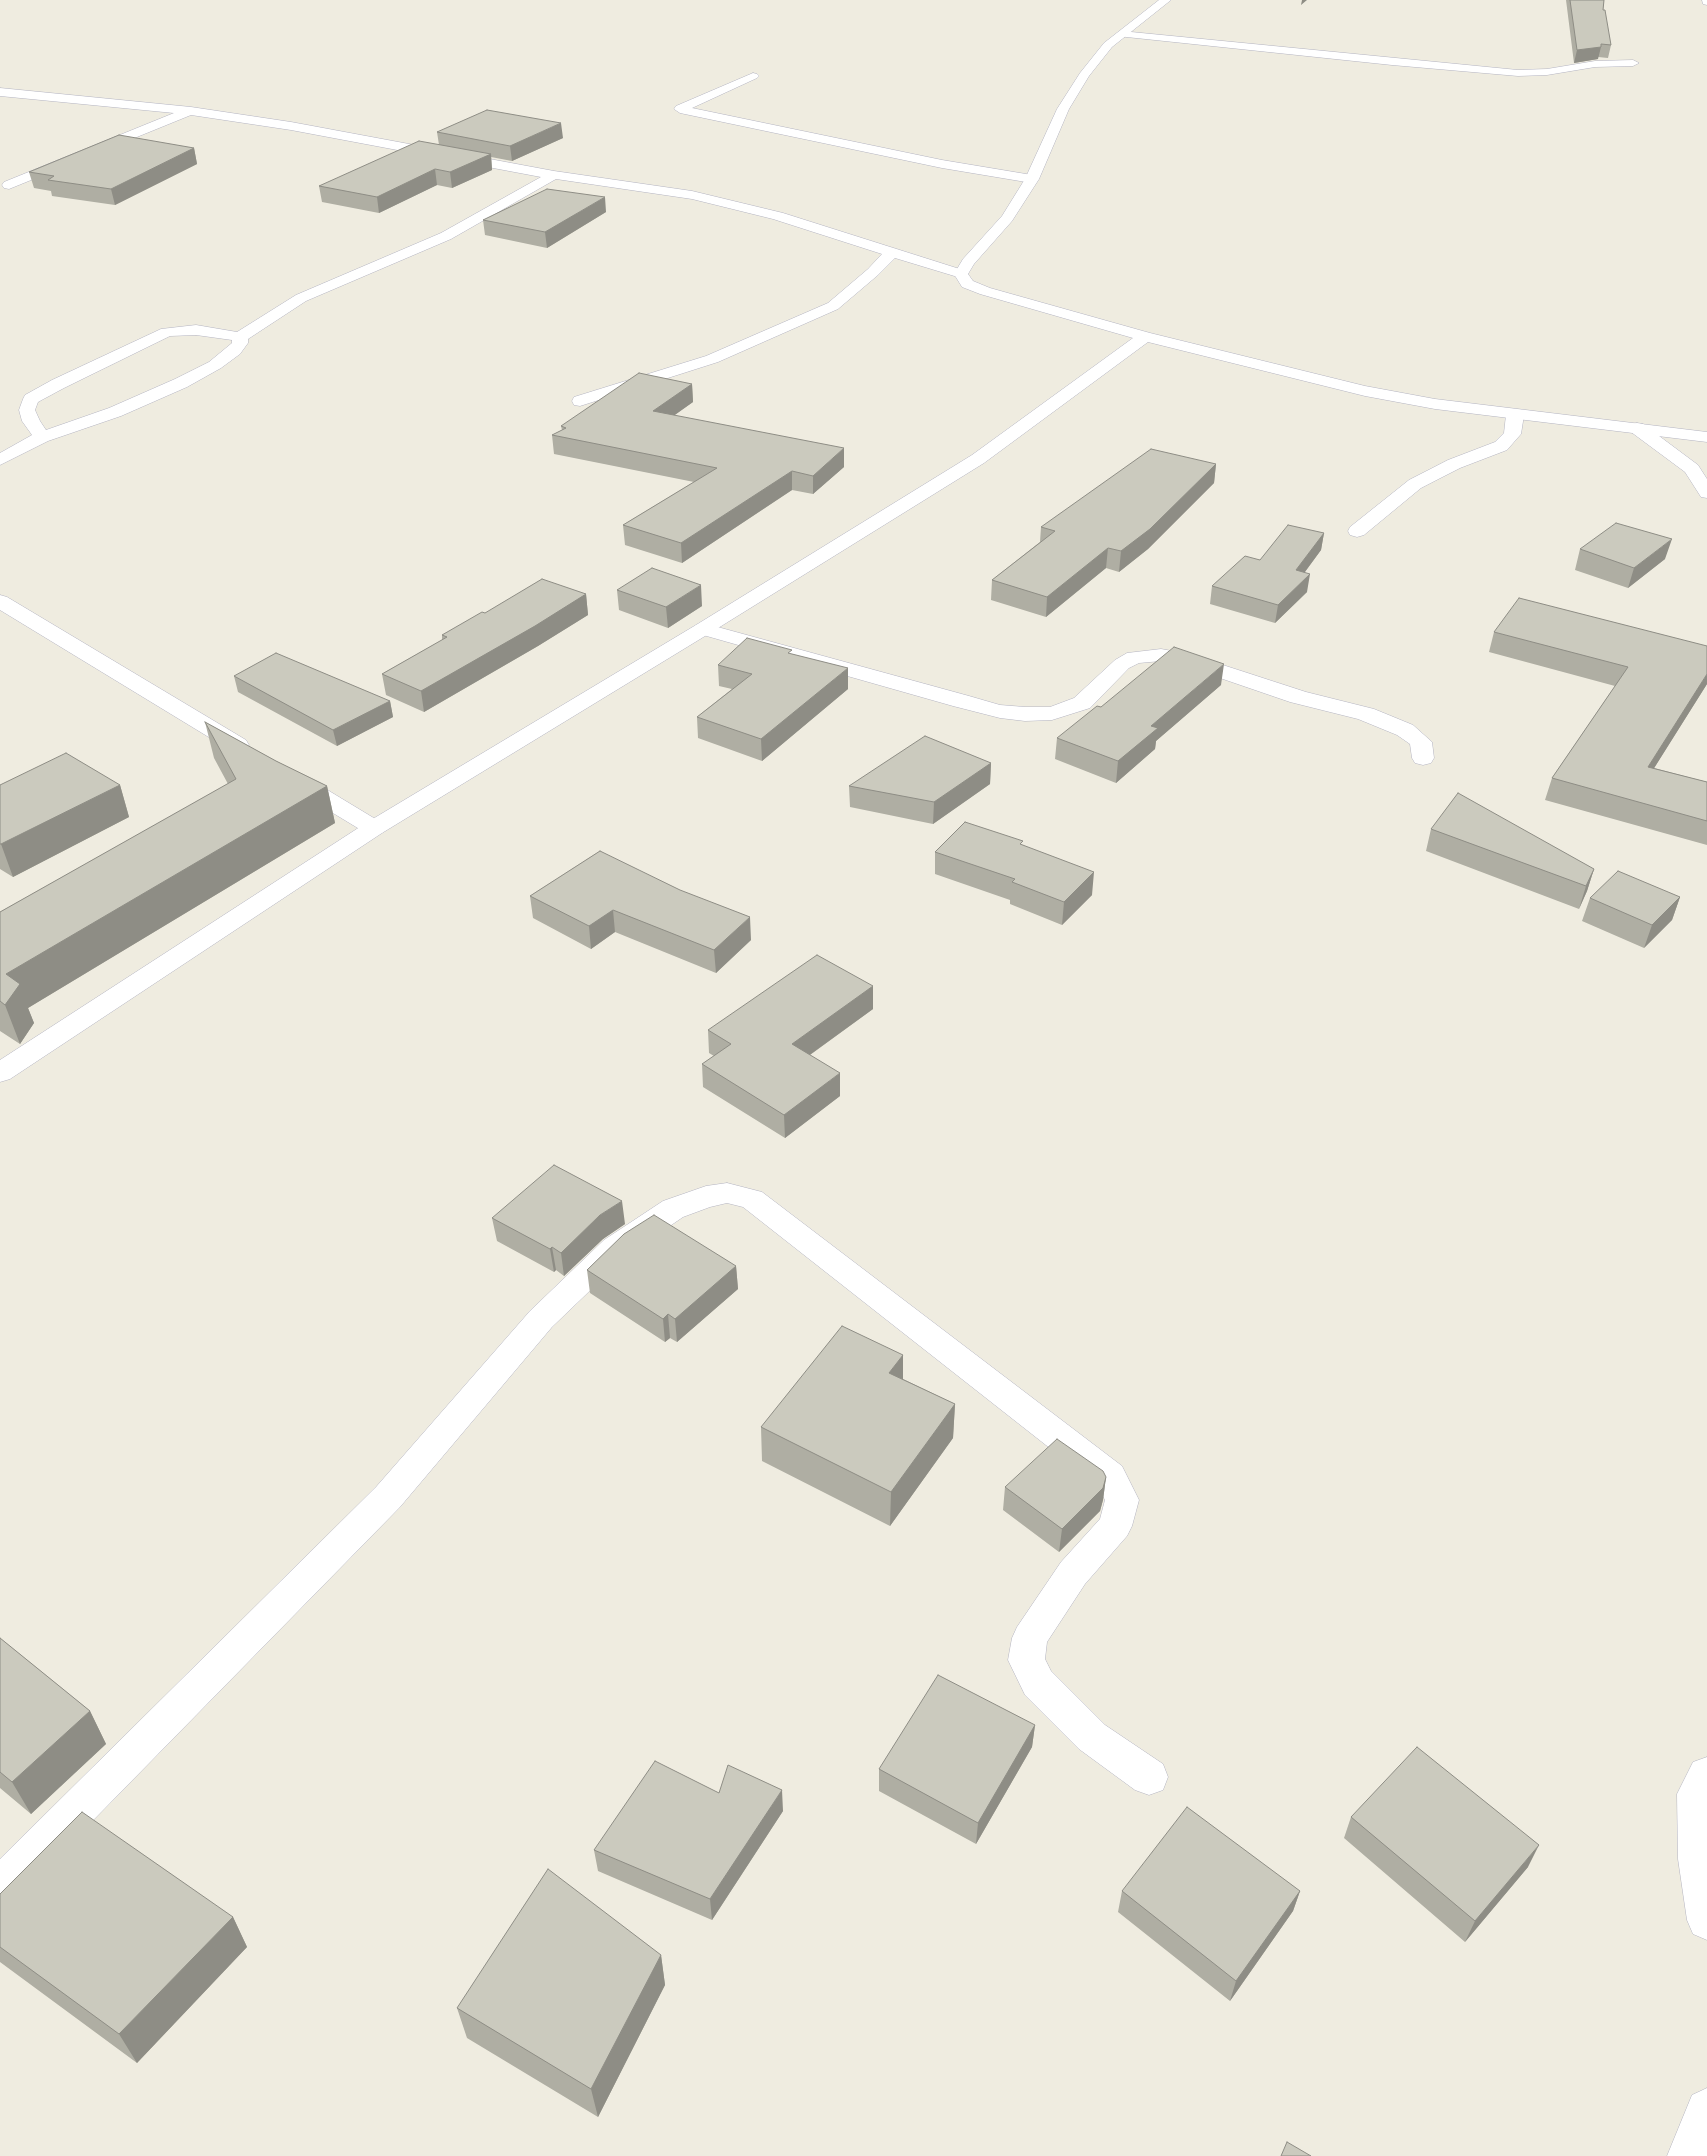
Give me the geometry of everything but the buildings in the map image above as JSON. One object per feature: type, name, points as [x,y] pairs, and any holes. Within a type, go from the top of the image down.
[{"type":"street","points":[[961,274],[968,262],[1007,218],[1032,179],[1068,101],[1084,75],[1108,45],[1166,0]]},
{"type":"street","points":[[1121,34],[1518,73],[1547,72],[1594,64],[1633,63]]},
{"type":"street","points":[[753,76],[680,108],[942,164],[1032,179]]},
{"type":"street","points":[[0,92],[191,111],[291,126],[554,175],[692,196],[778,216],[961,274],[967,284],[985,291],[1145,337],[1364,391],[1435,404],[1515,415],[1707,437]]},
{"type":"street","points":[[0,98],[14,93]]},
{"type":"street","points":[[9,185],[191,111]]},
{"type":"street","points":[[42,437],[31,421],[27,410],[32,399],[58,384],[167,332],[196,330],[240,337],[301,298],[446,236],[554,175]]},
{"type":"street","points":[[580,400],[712,359],[833,306],[873,272],[892,252]]},
{"type":"street","points":[[0,460],[42,437],[115,412],[215,366],[234,351],[240,343],[240,337]]},
{"type":"street","points":[[0,1073],[374,828],[703,630],[978,459],[1145,337]]},
{"type":"street","points":[[1357,531],[1415,484],[1454,464],[1501,446],[1512,434],[1515,415]]},
{"type":"street","points":[[1637,428],[1692,469],[1707,493]]},
{"type":"street","points":[[0,600],[255,756]]},
{"type":"street","points":[[703,630],[961,701],[1000,711],[1026,714],[1052,713],[1082,703],[1122,664],[1134,657],[1161,654],[1189,660],[1298,697],[1366,714],[1405,730],[1421,742],[1424,758]]},
{"type":"street","points":[[280,771],[374,828]]},
{"type":"street","points":[[0,1887],[388,1497],[541,1319],[608,1254],[673,1209],[706,1197],[727,1193],[752,1199],[1110,1476],[1122,1500],[1115,1526],[1074,1573],[1030,1638],[1026,1660],[1038,1683],[1092,1737],[1149,1777]]},
{"type":"street","points":[[1707,1775],[1696,1794],[1698,1859],[1707,1920]]},
{"type":"street","points":[[1689,2156],[1707,2110]]}]
